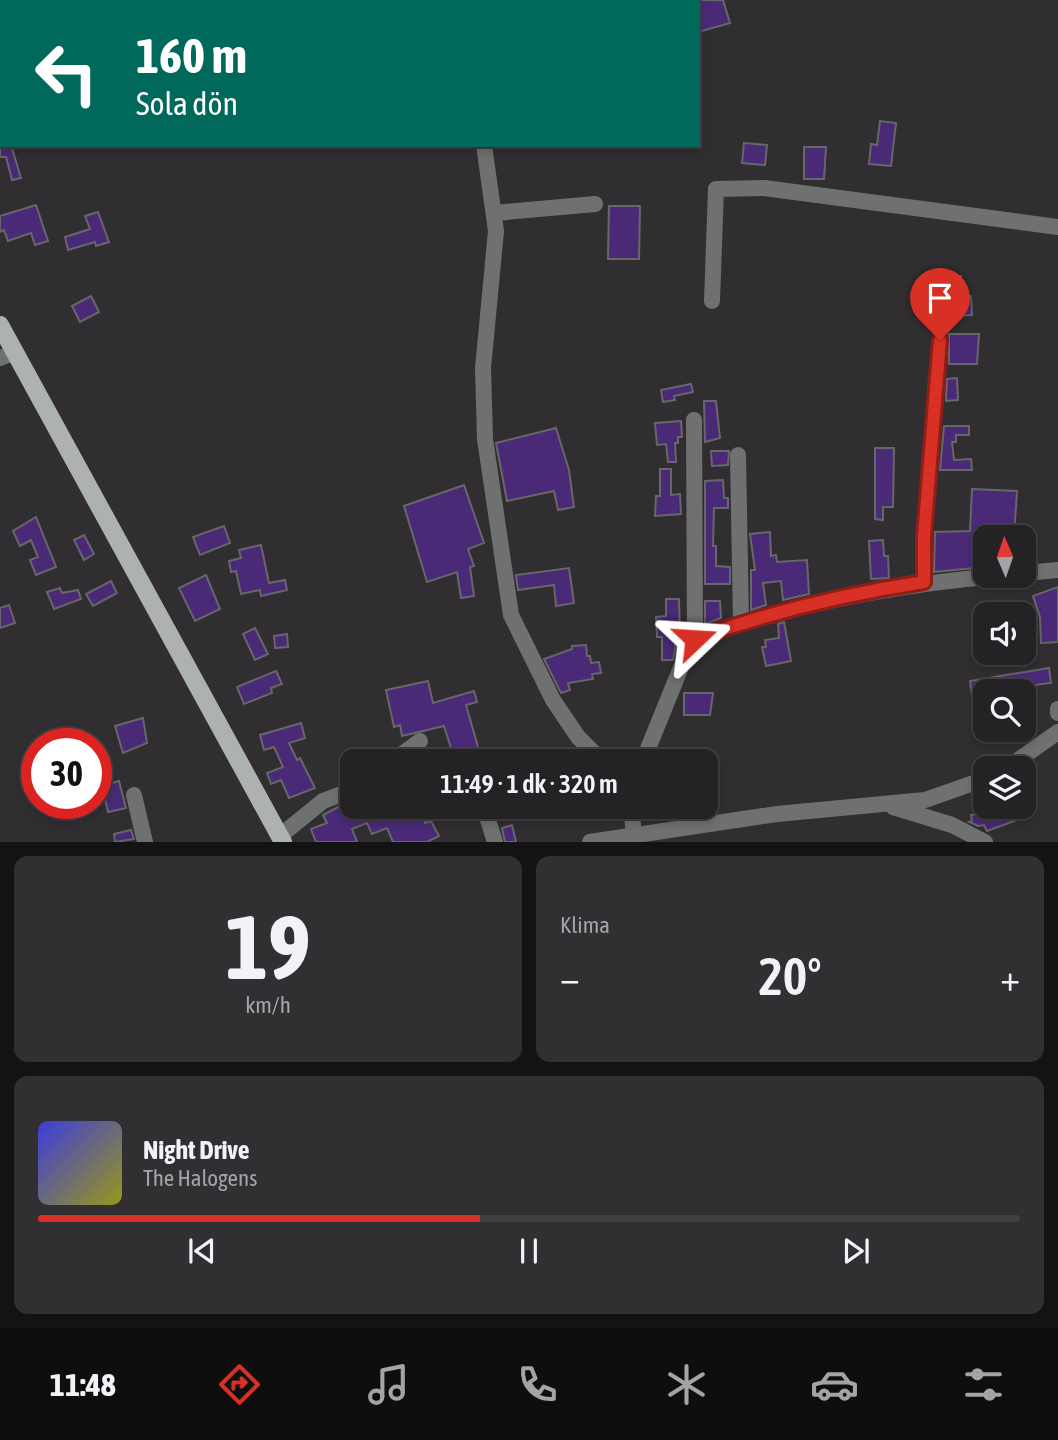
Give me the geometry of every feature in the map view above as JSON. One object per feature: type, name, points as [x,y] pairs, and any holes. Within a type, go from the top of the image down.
[{"type":"main road","points":[[0,325],[7,355],[282,839]]},
{"type":"street","points":[[484,147],[496,231],[483,368],[485,439],[511,615],[553,700],[578,737],[590,749]]},
{"type":"street","points":[[712,300],[716,189],[764,188],[1058,227]]},
{"type":"street","points":[[495,213],[595,204]]},
{"type":"street","points":[[924,582],[924,536],[940,340]]},
{"type":"street","points":[[648,749],[686,654],[695,639],[694,420]]},
{"type":"street","points":[[738,455],[741,622]]},
{"type":"street","points":[[1036,572],[1058,570]]},
{"type":"street","points":[[695,639],[741,622],[866,591],[973,578]]},
{"type":"street","points":[[1024,756],[1058,732]]},
{"type":"street","points":[[409,749],[420,741]]},
{"type":"street","points":[[590,842],[777,814],[925,800],[973,783]]},
{"type":"street","points":[[134,795],[145,842]]},
{"type":"street","points":[[282,839],[323,801],[340,795]]},
{"type":"street","points":[[884,804],[952,825],[985,842]]},
{"type":"street","points":[[488,819],[495,842]]},
{"type":"street","points":[[632,819],[634,835]]},
{"type":"building","points":[[700,0],[723,0],[730,23],[700,31]]},
{"type":"building","points":[[880,121],[896,123],[891,166],[869,164],[871,144],[877,145]]},
{"type":"building","points":[[744,143],[767,145],[765,165],[742,163]]},
{"type":"building","points":[[0,147],[12,147],[21,178],[12,180],[6,157],[0,157]]},
{"type":"building","points":[[804,147],[826,147],[824,179],[804,179]]},
{"type":"building","points":[[36,205],[48,241],[35,245],[31,233],[8,241],[4,230],[0,232],[0,216]]},
{"type":"building","points":[[609,206],[640,206],[639,259],[608,259]]},
{"type":"building","points":[[98,212],[109,242],[96,246],[95,242],[68,250],[65,237],[90,229],[85,216]]},
{"type":"building","points":[[942,276],[961,276],[962,296],[971,296],[972,315],[944,316]]},
{"type":"building","points":[[91,296],[99,312],[80,322],[72,306]]},
{"type":"building","points":[[949,334],[979,334],[977,364],[949,364]]},
{"type":"building","points":[[957,378],[958,400],[946,401],[947,379]]},
{"type":"building","points":[[691,384],[693,392],[674,396],[675,400],[663,402],[661,390]]},
{"type":"building","points":[[704,401],[716,401],[720,438],[705,442]]},
{"type":"building","points":[[681,421],[682,437],[678,437],[678,443],[675,443],[676,462],[668,462],[666,444],[657,445],[655,423]]},
{"type":"building","points":[[944,426],[969,426],[969,435],[956,435],[956,442],[952,442],[954,460],[971,459],[972,470],[940,470]]},
{"type":"building","points":[[556,428],[569,470],[574,507],[558,510],[554,491],[507,501],[496,443]]},
{"type":"building","points":[[875,448],[894,448],[893,507],[883,507],[883,520],[875,519]]},
{"type":"building","points":[[711,451],[729,451],[728,465],[712,466]]},
{"type":"building","points":[[660,469],[671,469],[671,495],[680,494],[681,514],[655,516],[656,496],[660,496]]},
{"type":"building","points":[[723,480],[724,498],[728,498],[728,508],[714,508],[713,546],[716,546],[716,566],[730,567],[730,584],[705,584],[705,481]]},
{"type":"building","points":[[464,485],[484,543],[468,549],[474,566],[470,567],[474,596],[461,598],[457,572],[427,582],[404,506]]},
{"type":"building","points":[[972,489],[1017,491],[1015,525],[973,525],[973,568],[934,572],[935,532],[970,531]]},
{"type":"building","points":[[36,517],[56,567],[36,575],[30,560],[38,557],[31,540],[20,546],[13,531]]},
{"type":"building","points":[[224,526],[230,543],[200,555],[193,537]]},
{"type":"building","points":[[770,532],[771,556],[776,555],[777,562],[807,560],[809,594],[783,600],[781,581],[763,583],[766,605],[751,610],[751,570],[755,570],[750,534]]},
{"type":"building","points":[[84,535],[94,554],[84,560],[74,540]]},
{"type":"building","points":[[883,540],[884,556],[888,556],[889,578],[871,579],[869,541]]},
{"type":"building","points":[[261,545],[269,583],[285,580],[287,590],[261,596],[260,590],[241,594],[236,571],[231,572],[229,561],[241,558],[239,550]]},
{"type":"building","points":[[569,568],[574,603],[556,606],[554,585],[518,590],[516,575]]},
{"type":"building","points":[[206,575],[220,609],[195,621],[179,588]]},
{"type":"building","points":[[111,581],[117,593],[93,606],[86,594]]},
{"type":"building","points":[[1058,587],[1058,642],[1041,643],[1040,617],[1033,596]]},
{"type":"building","points":[[60,588],[62,593],[78,590],[81,599],[54,609],[47,592]]},
{"type":"building","points":[[666,599],[679,599],[680,636],[677,636],[673,660],[662,660],[662,637],[657,637],[656,617],[666,616]]},
{"type":"building","points":[[705,601],[720,601],[721,618],[705,624]]},
{"type":"building","points":[[9,605],[15,623],[0,628],[0,608]]},
{"type":"building","points":[[784,622],[791,661],[766,666],[762,647],[766,647],[765,640],[779,638],[778,624]]},
{"type":"building","points":[[255,628],[268,654],[255,660],[243,634]]},
{"type":"building","points":[[287,634],[288,647],[275,648],[274,636]]},
{"type":"building","points":[[586,645],[587,656],[590,656],[591,663],[599,662],[601,673],[592,674],[593,679],[568,683],[570,690],[561,693],[544,659],[572,649],[572,646]]},
{"type":"building","points":[[1049,668],[1051,683],[1036,685],[1036,679],[982,679]]},
{"type":"building","points":[[276,671],[282,684],[271,688],[272,693],[244,704],[237,687]]},
{"type":"building","points":[[428,681],[433,703],[474,691],[477,702],[466,705],[479,749],[451,749],[444,726],[402,736],[400,725],[394,727],[386,690]]},
{"type":"building","points":[[970,681],[973,681],[973,703]]},
{"type":"building","points":[[684,693],[713,693],[710,715],[684,715]]},
{"type":"building","points":[[143,718],[147,743],[123,753],[115,726]]},
{"type":"building","points":[[301,723],[305,738],[289,743],[315,788],[289,798],[281,780],[271,784],[267,773],[283,767],[274,747],[264,750],[260,735]]},
{"type":"building","points":[[119,781],[126,808],[112,811],[112,783]]},
{"type":"building","points":[[340,806],[340,819],[425,819],[425,823],[431,821],[439,836],[427,842],[393,842],[387,828],[372,834],[367,823],[352,829],[357,842],[316,842],[311,829],[327,823],[323,815]]},
{"type":"building","points":[[971,815],[973,819],[1020,819],[987,831],[984,825],[978,826],[969,822],[972,821]]},
{"type":"building","points":[[512,825],[516,842],[505,842],[502,828]]},
{"type":"building","points":[[131,830],[134,839],[115,842],[114,834]]},
{"type":"route","points":[[695,639],[772,614],[866,591],[924,582],[924,536],[940,340]]}]
